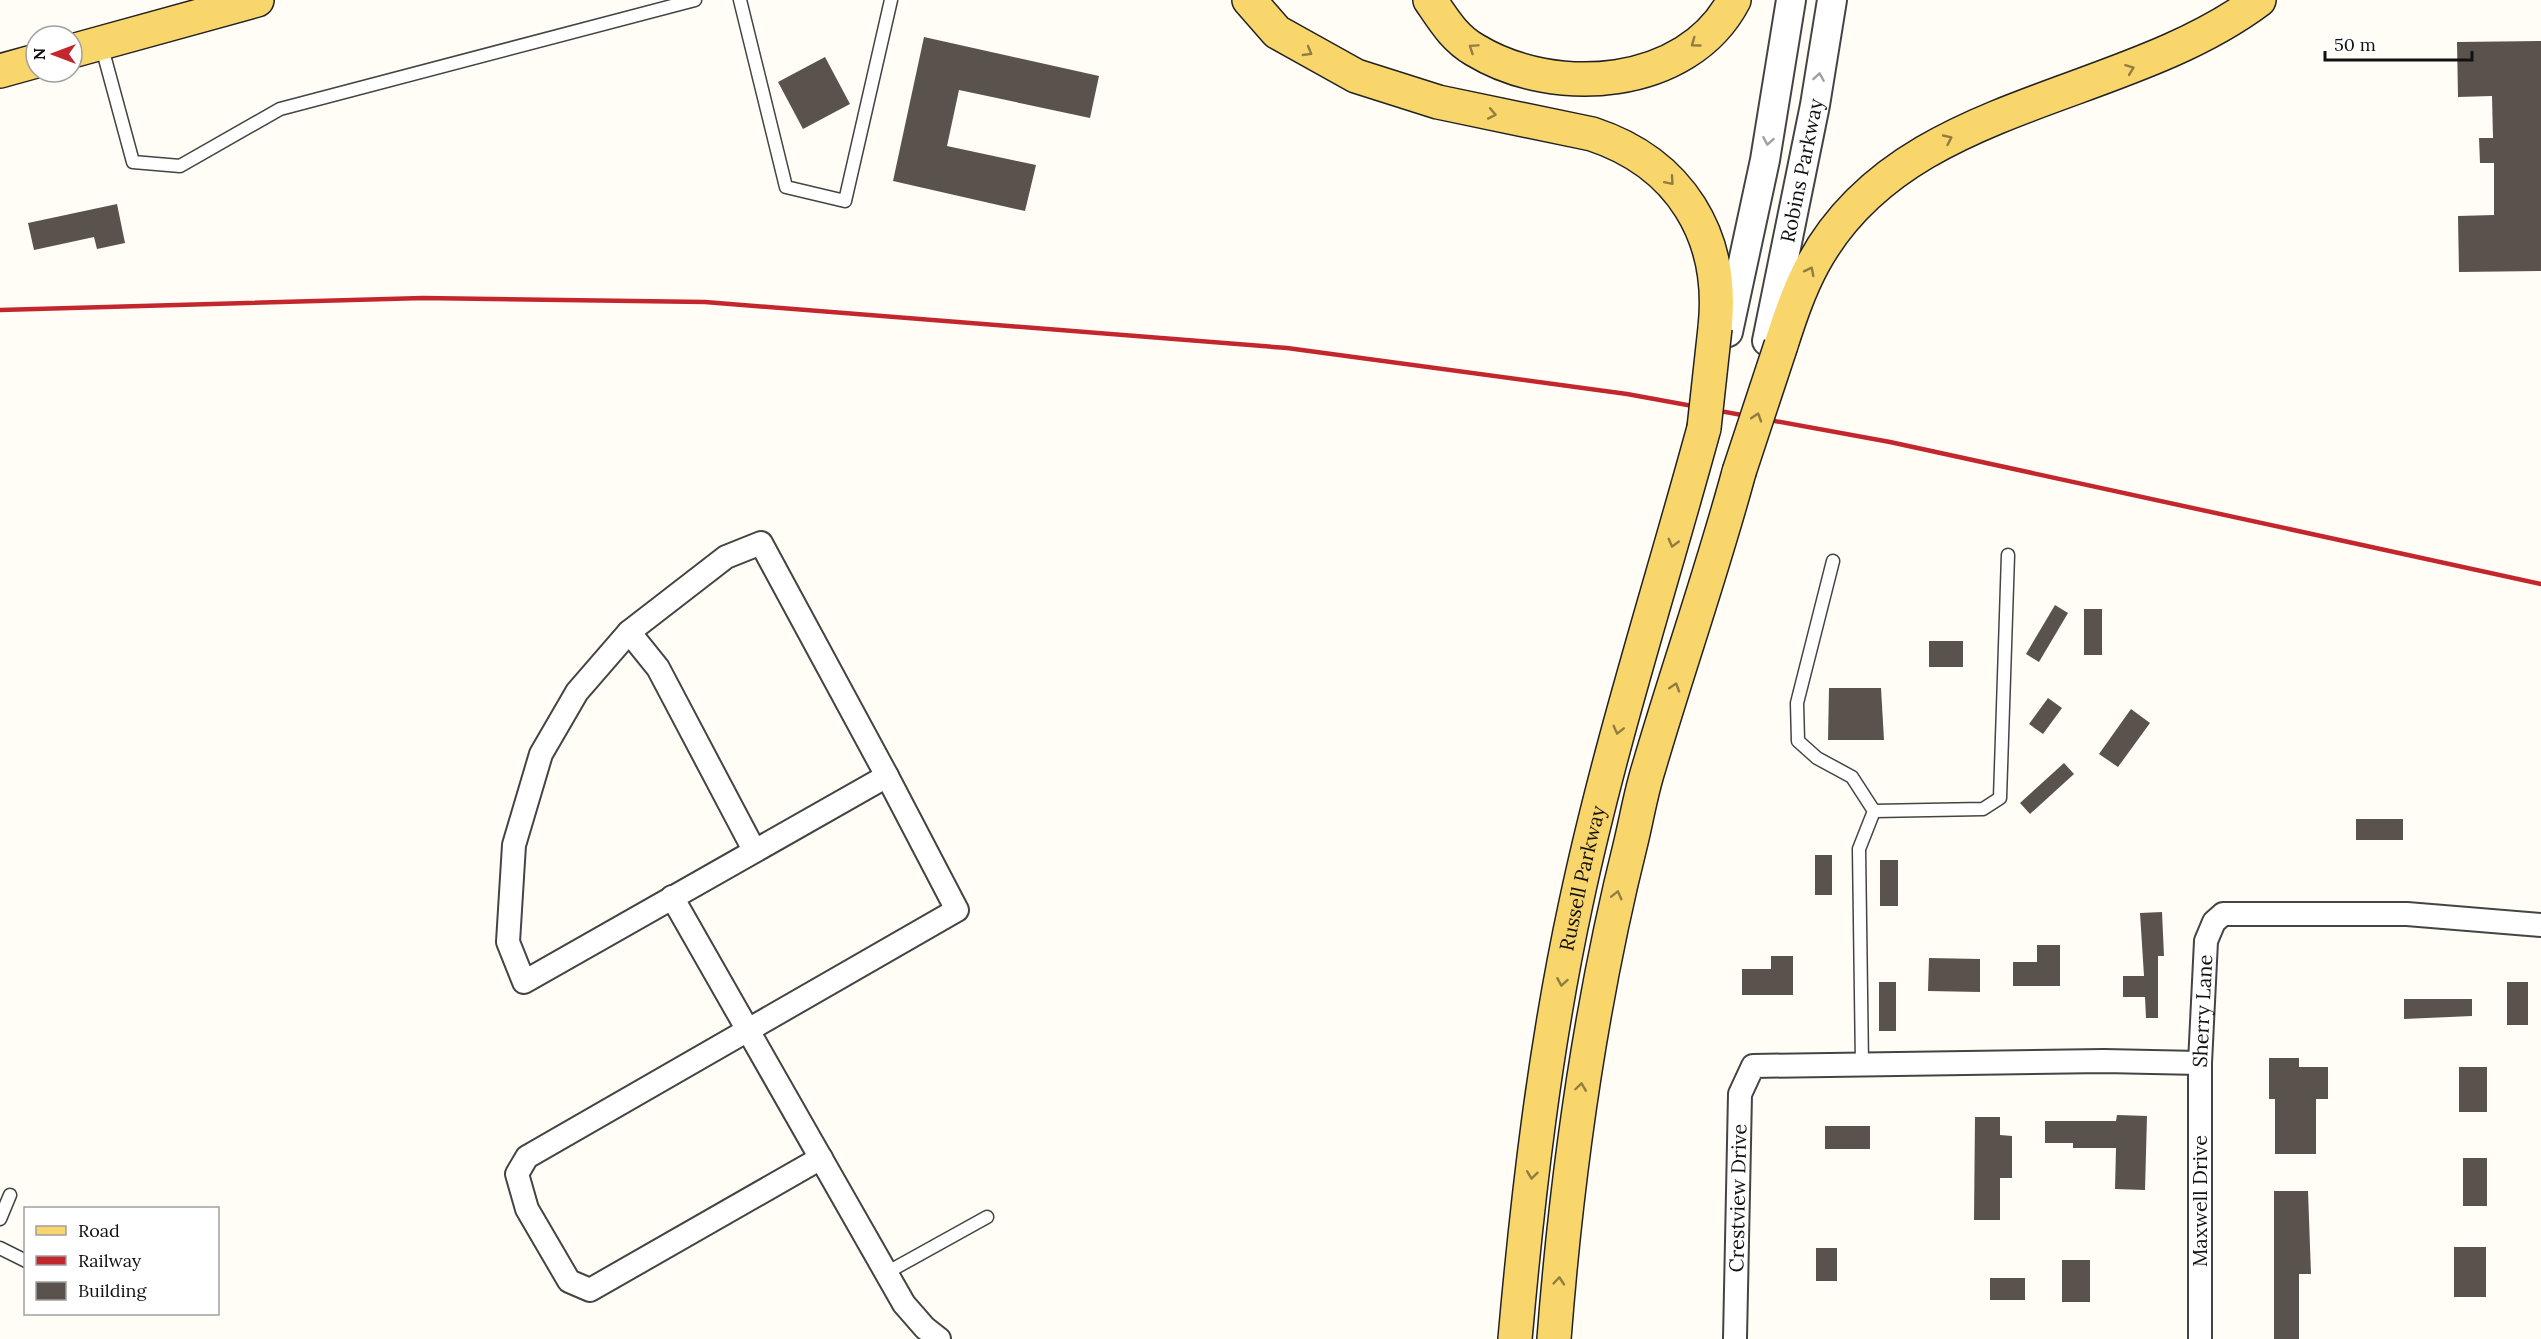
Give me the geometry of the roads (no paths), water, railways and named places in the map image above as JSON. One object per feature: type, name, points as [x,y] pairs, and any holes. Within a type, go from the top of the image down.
[{"type":"main road","points":[[86,46],[257,0]]},
{"type":"main road","name":"Russell Parkway","points":[[1228,0],[1329,63],[1383,86],[1438,102],[1592,134],[1615,142],[1647,160],[1674,185],[1698,220],[1714,273],[1722,330],[1704,428],[1621,718],[1576,904],[1543,1084],[1515,1339]]},
{"type":"main road","points":[[1249,0],[1277,32]]},
{"type":"main road","points":[[1430,0],[1450,31],[1474,50],[1506,64],[1560,79],[1621,78],[1672,60],[1712,31],[1734,0]]},
{"type":"main road","name":"Russell Parkway","points":[[1554,1339],[1575,1133],[1587,1047],[1614,907],[1648,768],[1707,586],[1774,343],[1802,286],[1824,247],[1852,211],[1894,170],[1945,140],[2189,44],[2259,0]]},
{"type":"main road","points":[[0,70],[24,64]]},
{"type":"street","name":"Robins Parkway","points":[[1722,330],[1765,160],[1791,0]]},
{"type":"street","name":"Robins Parkway","points":[[1774,343],[1832,0]]},
{"type":"street","points":[[821,1158],[590,1290],[569,1281],[526,1209],[517,1174],[527,1157],[957,910],[887,776],[760,543],[726,557],[629,632],[577,692],[541,754],[514,845],[508,942],[524,982],[887,776]]},
{"type":"street","points":[[629,632],[658,668],[754,850]]},
{"type":"street","points":[[672,897],[904,1304],[925,1328],[939,1339]]},
{"type":"street","name":"Sherry Lane","points":[[1759,1065],[2103,1060],[2200,1063],[2206,941],[2214,922],[2223,914],[2407,914],[2541,925]]},
{"type":"street","name":"Maxwell Drive","points":[[2200,1063],[2200,1339]]},
{"type":"street","name":"Crestview Drive","points":[[1735,1339],[1740,1094],[1752,1066],[1759,1065]]},
{"type":"lane","points":[[86,46],[133,162],[180,166],[280,109],[695,0]]},
{"type":"lane","points":[[740,0],[786,187],[845,201],[891,0]]},
{"type":"lane","points":[[1874,811],[1983,809],[2000,798],[2008,555]]},
{"type":"lane","points":[[1833,561],[1797,703],[1798,741],[1817,758],[1852,777],[1874,811]]},
{"type":"lane","points":[[1862,1065],[1859,849],[1874,811]]},
{"type":"lane","points":[[0,1219],[10,1195]]},
{"type":"lane","points":[[886,1273],[987,1216]]},
{"type":"lane","points":[[0,1248],[24,1260]]},
{"type":"railway","points":[[0,310],[423,298],[705,302],[1287,348],[1627,394],[1890,442],[2541,584]]}]
